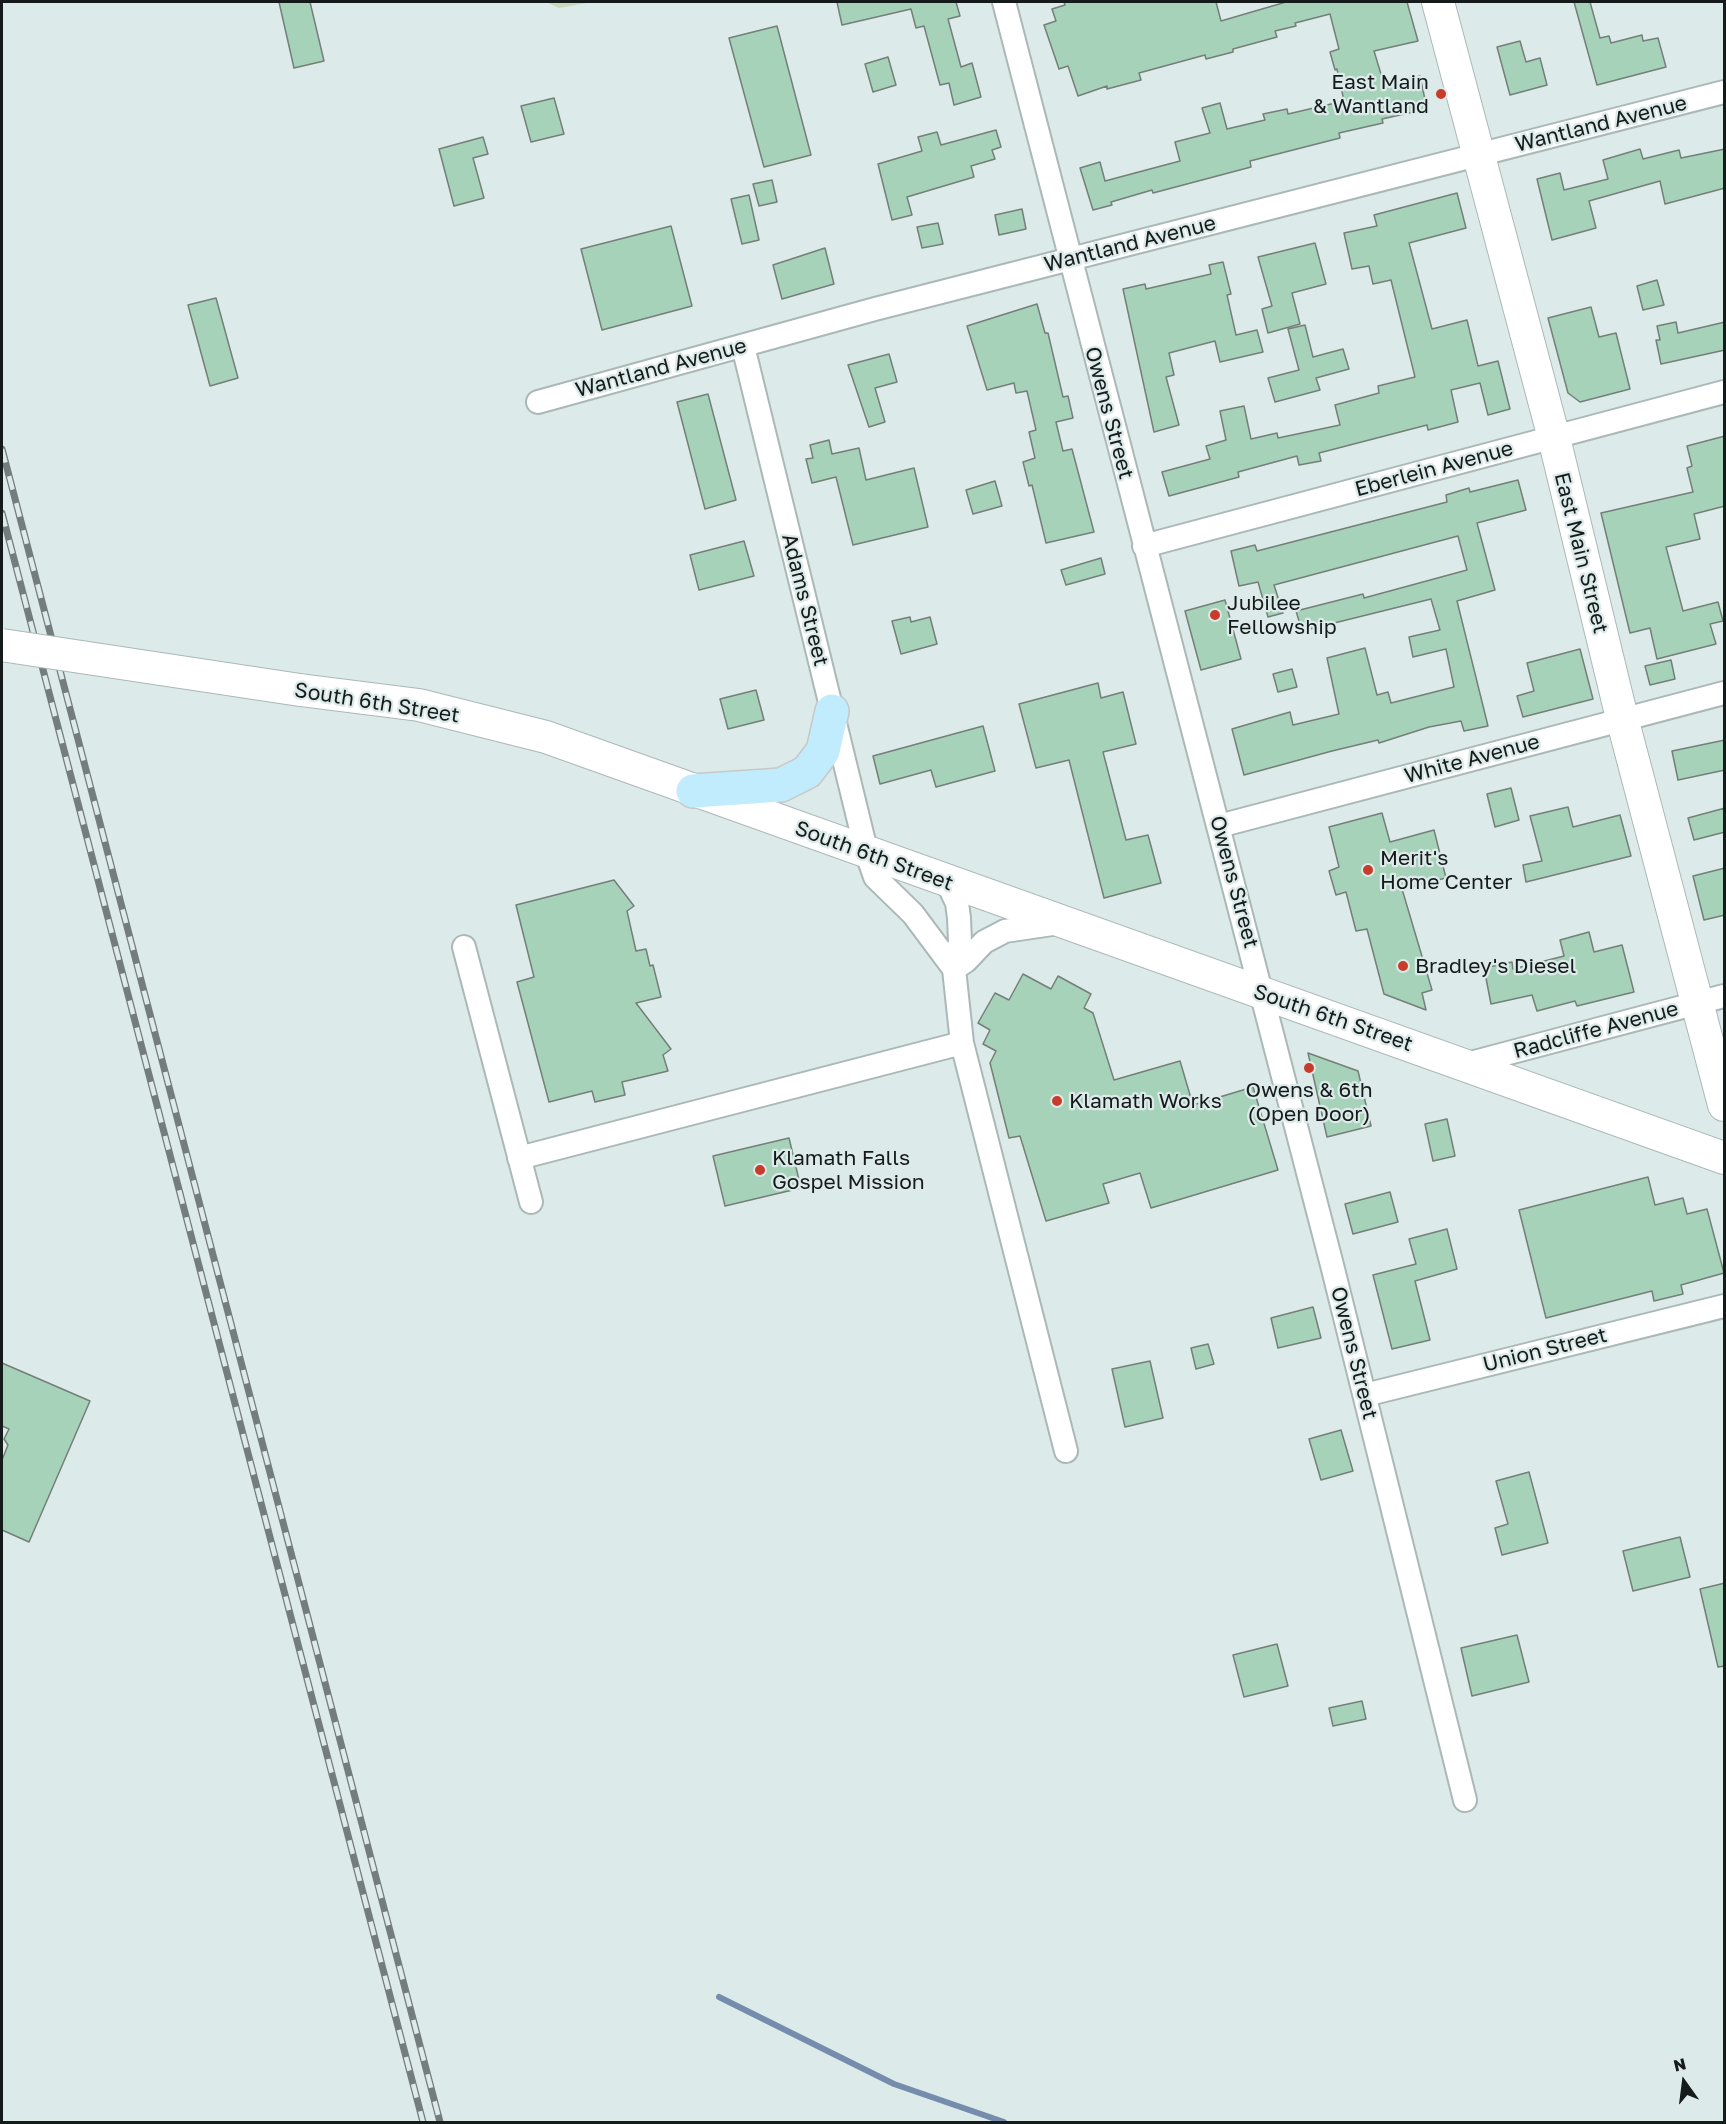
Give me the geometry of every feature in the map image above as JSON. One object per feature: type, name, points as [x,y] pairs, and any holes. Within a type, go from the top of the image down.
[{"type":"main road","name":"East Main Street","points":[[1438,2],[1554,438],[1622,718],[1711,999],[1725,1105]]},
{"type":"main road","name":"South 6th Street","points":[[2,645],[300,690],[419,705],[546,737],[867,854],[1467,1064],[1725,1158]]},
{"type":"main road","points":[[693,790],[781,785],[807,772],[823,751],[832,711]]},
{"type":"street","name":"Owens Street","points":[[1004,2],[1069,260],[1262,993],[1365,1395],[1465,1800]]},
{"type":"street","name":"Wantland Avenue","points":[[538,402],[1069,260],[1725,92]]},
{"type":"street","name":"Adams Street","points":[[743,346],[867,854],[875,877],[914,914],[954,969]]},
{"type":"street","name":"Eberlein Avenue","points":[[1144,546],[1725,392]]},
{"type":"street","name":"White Avenue","points":[[1219,826],[1622,718],[1725,693]]},
{"type":"street","points":[[947,882],[957,903],[959,918],[960,942],[954,969],[962,1043],[1066,1451]]},
{"type":"street","points":[[954,969],[966,961],[984,942],[1005,931],[1062,923]]},
{"type":"street","points":[[464,947],[531,1202]]},
{"type":"street","name":"Radcliffe Avenue","points":[[1467,1064],[1711,999]]},
{"type":"street","points":[[519,1158],[962,1043]]},
{"type":"street","name":"Union Street","points":[[1365,1395],[1725,1305]]},
{"type":"green space","points":[[546,2],[592,2],[559,8]]},
{"type":"building","points":[[279,2],[310,2],[324,61],[294,68]]},
{"type":"building","points":[[837,2],[956,2],[960,16],[948,19],[961,67],[972,63],[981,97],[954,105],[949,83],[940,85],[924,26],[916,28],[911,9],[842,25]]},
{"type":"building","points":[[1064,2],[1216,2],[1221,21],[1286,2],[1407,2],[1418,41],[1374,51],[1384,84],[1420,76],[1427,109],[1382,119],[1383,123],[1339,133],[1340,138],[1250,161],[1251,167],[1153,193],[1152,190],[1093,210],[1080,168],[1100,162],[1105,181],[1180,161],[1175,142],[1210,133],[1202,108],[1220,103],[1227,129],[1265,120],[1263,114],[1287,109],[1288,114],[1344,101],[1337,69],[1335,70],[1330,52],[1339,49],[1330,14],[1295,23],[1296,26],[1275,31],[1277,37],[1233,49],[1233,52],[1206,59],[1205,55],[1139,73],[1141,80],[1107,89],[1107,86],[1078,96],[1068,66],[1059,69],[1044,25],[1056,21],[1052,9],[1065,5]]},
{"type":"building","points":[[1574,2],[1590,2],[1600,38],[1609,36],[1611,43],[1642,35],[1643,41],[1658,38],[1666,67],[1597,85]]},
{"type":"building","points":[[777,26],[811,155],[764,167],[729,38]]},
{"type":"building","points":[[1520,41],[1526,62],[1540,58],[1547,85],[1510,95],[1497,47]]},
{"type":"building","points":[[888,57],[896,85],[873,92],[865,64]]},
{"type":"building","points":[[554,98],[564,134],[531,142],[521,106]]},
{"type":"building","points":[[996,130],[1001,147],[992,150],[995,159],[971,166],[974,177],[907,197],[912,215],[892,220],[878,164],[922,151],[918,137],[937,132],[941,145]]},
{"type":"building","points":[[483,137],[488,154],[473,158],[484,198],[454,206],[439,149]]},
{"type":"building","points":[[1640,149],[1643,159],[1679,150],[1681,158],[1725,149],[1725,188],[1665,204],[1660,181],[1589,201],[1596,228],[1552,240],[1537,179],[1560,173],[1564,190],[1608,179],[1603,160]]},
{"type":"building","points":[[772,180],[777,202],[759,206],[753,184]]},
{"type":"building","points":[[1457,193],[1466,228],[1409,243],[1432,329],[1467,320],[1478,366],[1498,361],[1510,409],[1488,415],[1480,383],[1451,390],[1458,422],[1428,430],[1427,425],[1319,453],[1321,461],[1299,465],[1297,456],[1238,472],[1239,477],[1169,496],[1162,472],[1210,459],[1206,446],[1226,440],[1220,411],[1244,406],[1251,439],[1277,433],[1278,438],[1340,425],[1335,405],[1379,393],[1378,386],[1415,377],[1391,280],[1373,284],[1369,266],[1352,269],[1344,233],[1377,226],[1374,215]]},
{"type":"building","points":[[749,195],[759,240],[742,244],[731,199]]},
{"type":"building","points":[[1022,209],[1026,229],[999,235],[995,215]]},
{"type":"building","points":[[938,223],[943,244],[922,248],[917,227]]},
{"type":"building","points":[[671,226],[692,306],[602,330],[581,249]]},
{"type":"building","points":[[1315,243],[1326,284],[1292,293],[1300,324],[1268,333],[1262,309],[1272,306],[1258,257]]},
{"type":"building","points":[[825,248],[834,284],[782,299],[773,265]]},
{"type":"building","points":[[1223,262],[1231,294],[1227,295],[1236,335],[1257,330],[1263,352],[1220,362],[1215,341],[1169,353],[1174,375],[1166,377],[1179,425],[1154,432],[1123,289],[1145,284],[1146,289],[1211,274],[1209,265]]},
{"type":"building","points":[[1657,280],[1664,305],[1643,310],[1637,286]]},
{"type":"building","points":[[216,298],[238,378],[210,386],[188,305]]},
{"type":"building","points":[[1037,304],[1045,333],[1048,333],[1063,397],[1068,396],[1073,418],[1056,422],[1063,451],[1072,449],[1094,532],[1046,543],[1032,485],[1029,486],[1023,462],[1035,458],[1029,432],[1036,430],[1027,391],[1016,393],[1014,383],[987,390],[967,326]]},
{"type":"building","points":[[1591,307],[1599,337],[1616,333],[1630,389],[1580,402],[1568,393],[1548,318]]},
{"type":"building","points":[[1676,322],[1678,333],[1725,322],[1725,350],[1661,364],[1656,340],[1660,340],[1657,326]]},
{"type":"building","points":[[1305,325],[1313,357],[1343,349],[1349,369],[1316,378],[1320,390],[1275,402],[1268,378],[1299,370],[1288,329]]},
{"type":"building","points":[[889,354],[897,382],[875,388],[885,422],[869,427],[848,365]]},
{"type":"building","points":[[708,394],[736,500],[705,509],[677,402]]},
{"type":"building","points":[[1725,436],[1725,506],[1694,514],[1700,539],[1666,547],[1683,611],[1718,602],[1723,621],[1710,624],[1716,644],[1657,659],[1650,628],[1630,633],[1601,513],[1693,492],[1687,468],[1692,466],[1687,446]]},
{"type":"building","points":[[829,440],[832,454],[859,448],[866,480],[914,468],[928,527],[853,545],[836,477],[812,483],[806,459],[813,458],[810,445]]},
{"type":"building","points":[[1518,480],[1526,510],[1477,523],[1495,590],[1457,601],[1488,726],[1464,731],[1461,721],[1429,727],[1379,743],[1378,740],[1244,775],[1232,729],[1290,712],[1293,725],[1339,714],[1327,658],[1365,648],[1377,695],[1388,692],[1391,703],[1454,687],[1446,649],[1413,657],[1409,637],[1440,630],[1431,599],[1302,631],[1296,611],[1363,594],[1364,598],[1467,570],[1458,536],[1274,585],[1283,613],[1268,617],[1258,582],[1239,586],[1231,551],[1255,545],[1257,551],[1447,502],[1446,495],[1469,488],[1470,492]]},
{"type":"building","points":[[995,481],[1002,506],[973,514],[966,490]]},
{"type":"building","points":[[744,541],[754,576],[699,590],[690,555]]},
{"type":"building","points":[[1101,558],[1105,574],[1066,585],[1061,570]]},
{"type":"building","points":[[1225,600],[1241,659],[1201,670],[1185,611]]},
{"type":"building","points":[[910,617],[911,622],[930,617],[937,644],[901,654],[892,621]]},
{"type":"building","points":[[1580,649],[1593,699],[1523,717],[1517,696],[1534,691],[1527,663]]},
{"type":"building","points":[[1671,660],[1675,679],[1650,685],[1645,666]]},
{"type":"building","points":[[1292,669],[1297,687],[1278,692],[1273,674]]},
{"type":"building","points":[[1098,683],[1101,698],[1123,692],[1136,744],[1103,752],[1126,840],[1148,835],[1161,883],[1104,898],[1069,760],[1036,768],[1019,704]]},
{"type":"building","points":[[756,690],[764,720],[728,729],[720,699]]},
{"type":"building","points":[[983,726],[995,771],[936,787],[931,770],[880,784],[873,756]]},
{"type":"building","points":[[1725,740],[1725,770],[1678,780],[1672,751]]},
{"type":"building","points":[[1511,788],[1519,820],[1495,827],[1487,794]]},
{"type":"building","points":[[1568,807],[1573,827],[1620,815],[1631,856],[1526,882],[1523,865],[1542,861],[1530,816]]},
{"type":"building","points":[[1725,808],[1725,832],[1694,840],[1688,818]]},
{"type":"building","points":[[1382,813],[1390,842],[1434,830],[1446,878],[1402,889],[1432,990],[1422,993],[1426,1010],[1384,994],[1367,929],[1356,931],[1346,892],[1336,895],[1329,871],[1339,867],[1329,827]]},
{"type":"building","points":[[1725,868],[1725,915],[1704,920],[1693,876]]},
{"type":"building","points":[[614,880],[634,906],[627,911],[636,951],[646,949],[650,966],[653,965],[661,997],[636,1003],[671,1049],[663,1055],[668,1071],[622,1082],[625,1095],[595,1102],[592,1091],[549,1102],[517,982],[534,977],[516,905]]},
{"type":"building","points":[[1589,932],[1594,952],[1622,945],[1634,992],[1577,1006],[1575,1001],[1537,1011],[1532,995],[1491,1004],[1484,968],[1512,962],[1513,969],[1564,956],[1560,940]]},
{"type":"building","points":[[1023,974],[1051,989],[1058,976],[1091,994],[1084,1008],[1093,1013],[1114,1080],[1180,1061],[1193,1105],[1253,1087],[1278,1170],[1151,1208],[1140,1173],[1103,1184],[1109,1203],[1046,1221],[1020,1136],[1009,1138],[990,1063],[996,1051],[983,1044],[990,1030],[978,1023],[995,993],[1009,1000]]},
{"type":"building","points":[[1308,1053],[1358,1071],[1371,1126],[1327,1137]]},
{"type":"building","points":[[1447,1119],[1455,1156],[1433,1161],[1425,1124]]},
{"type":"building","points":[[789,1138],[801,1188],[725,1206],[713,1156]]},
{"type":"building","points":[[1648,1177],[1655,1205],[1683,1198],[1687,1214],[1707,1209],[1724,1273],[1681,1285],[1683,1294],[1654,1301],[1652,1291],[1546,1318],[1519,1210]]},
{"type":"building","points":[[1390,1192],[1398,1222],[1353,1234],[1345,1204]]},
{"type":"building","points":[[1447,1229],[1457,1269],[1415,1281],[1430,1340],[1392,1349],[1373,1275],[1416,1264],[1409,1239]]},
{"type":"building","points":[[1313,1307],[1321,1338],[1278,1348],[1271,1318]]},
{"type":"building","points":[[1208,1344],[1214,1364],[1196,1369],[1191,1348]]},
{"type":"building","points":[[1150,1361],[1163,1418],[1125,1427],[1112,1369]]},
{"type":"building","points":[[2,1363],[90,1401],[29,1542],[2,1530],[2,1460],[8,1445],[4,1439],[9,1429],[2,1426]]},
{"type":"building","points":[[1341,1430],[1353,1471],[1321,1480],[1309,1439]]},
{"type":"building","points":[[1529,1472],[1548,1543],[1502,1555],[1495,1528],[1508,1524],[1496,1481]]},
{"type":"building","points":[[1680,1537],[1690,1577],[1633,1591],[1623,1551]]},
{"type":"building","points":[[1725,1583],[1725,1666],[1718,1667],[1700,1589]]},
{"type":"building","points":[[1517,1635],[1529,1682],[1472,1696],[1461,1648]]},
{"type":"building","points":[[1277,1644],[1288,1686],[1244,1697],[1233,1655]]},
{"type":"building","points":[[1362,1701],[1366,1719],[1333,1726],[1329,1708]]},
{"type":"waterway","points":[[719,1997],[894,2084],[1004,2122]]},
{"type":"railway","points":[[2,449],[440,2122]]},
{"type":"railway","points":[[2,513],[423,2122]]},
{"type":"place","name":"East Main & Wantland","points":[[1441,94]]},
{"type":"place","name":"Jubilee Fellowship","points":[[1215,615]]},
{"type":"place","name":"Merit's Home Center","points":[[1368,870]]},
{"type":"place","name":"Bradley's Diesel","points":[[1403,966]]},
{"type":"place","name":"Owens & 6th (Open Door)","points":[[1309,1068]]},
{"type":"place","name":"Klamath Works","points":[[1057,1101]]},
{"type":"place","name":"Klamath Falls Gospel Mission","points":[[760,1170]]}]
